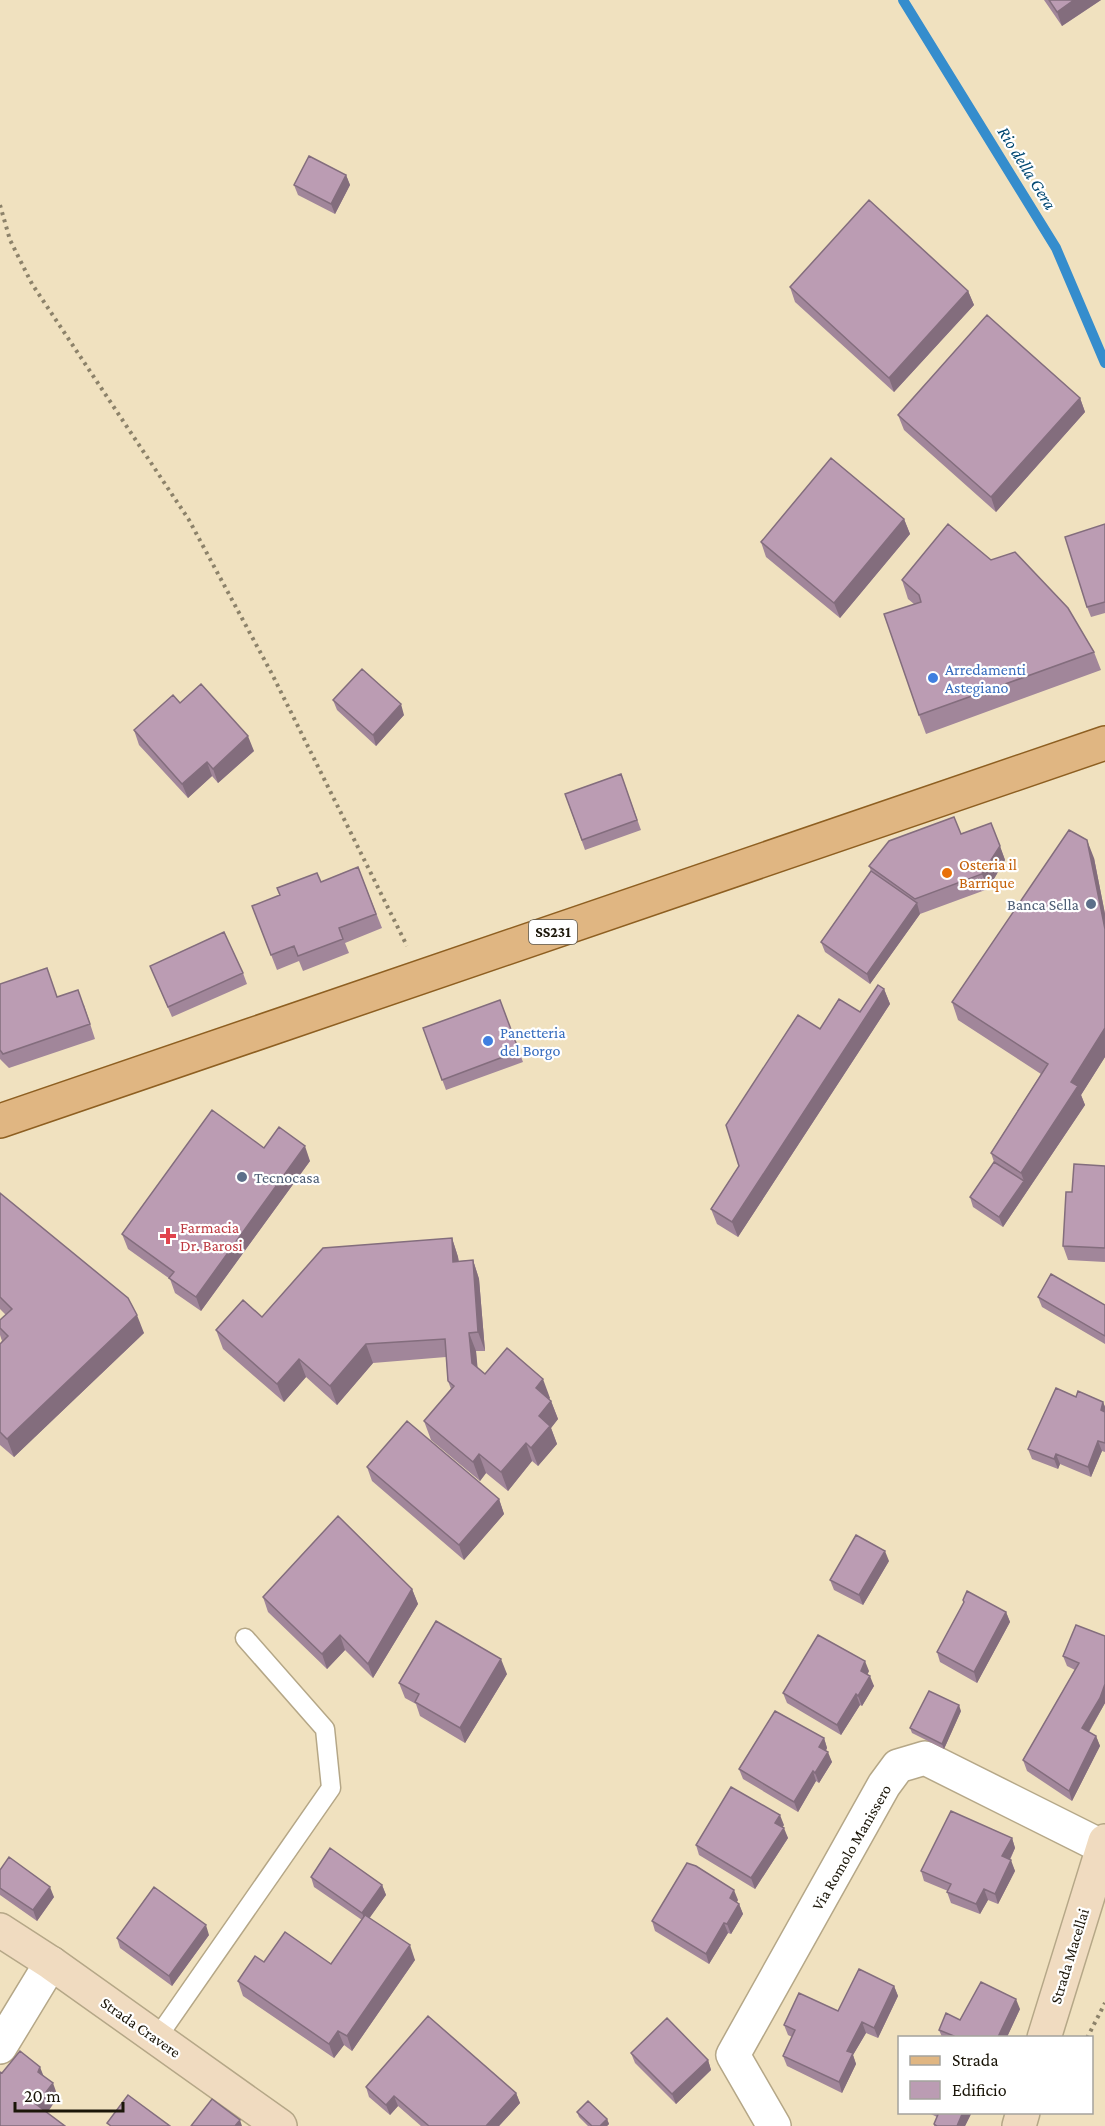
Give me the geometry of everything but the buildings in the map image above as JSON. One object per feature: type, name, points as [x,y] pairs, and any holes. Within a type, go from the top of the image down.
[{"type":"main road","name":"SS231","points":[[0,1121],[1105,743]]},
{"type":"street","name":"Via Romolo Manissero","points":[[774,2126],[733,2055],[884,1785],[898,1766],[925,1758],[1104,1844]]},
{"type":"street","name":"Strada Macellai","points":[[1044,2036],[1104,1844]]},
{"type":"street","name":"Strada Cravere","points":[[0,1930],[51,1963],[280,2126]]},
{"type":"street","points":[[0,2047],[51,1963]]},
{"type":"lane","points":[[157,2038],[331,1788],[325,1729],[245,1638]]},
{"type":"path","points":[[0,205],[10,240],[32,284],[189,520],[272,674],[422,977]]},
{"type":"path","points":[[1088,2036],[1105,2003]]},
{"type":"waterway","name":"Rio della Gera","points":[[903,0],[1056,248],[1105,363]]},
{"type":"place","name":"Arredamenti Astegiano","points":[[933,678]]},
{"type":"place","name":"Osteria il Barrique","points":[[947,873]]},
{"type":"place","name":"Banca Sella","points":[[1091,904]]},
{"type":"place","name":"Panetteria del Borgo","points":[[488,1041]]},
{"type":"place","name":"Tecnocasa","points":[[242,1177]]},
{"type":"place","name":"Farmacia Dr. Barosi","points":[[168,1236]]}]
